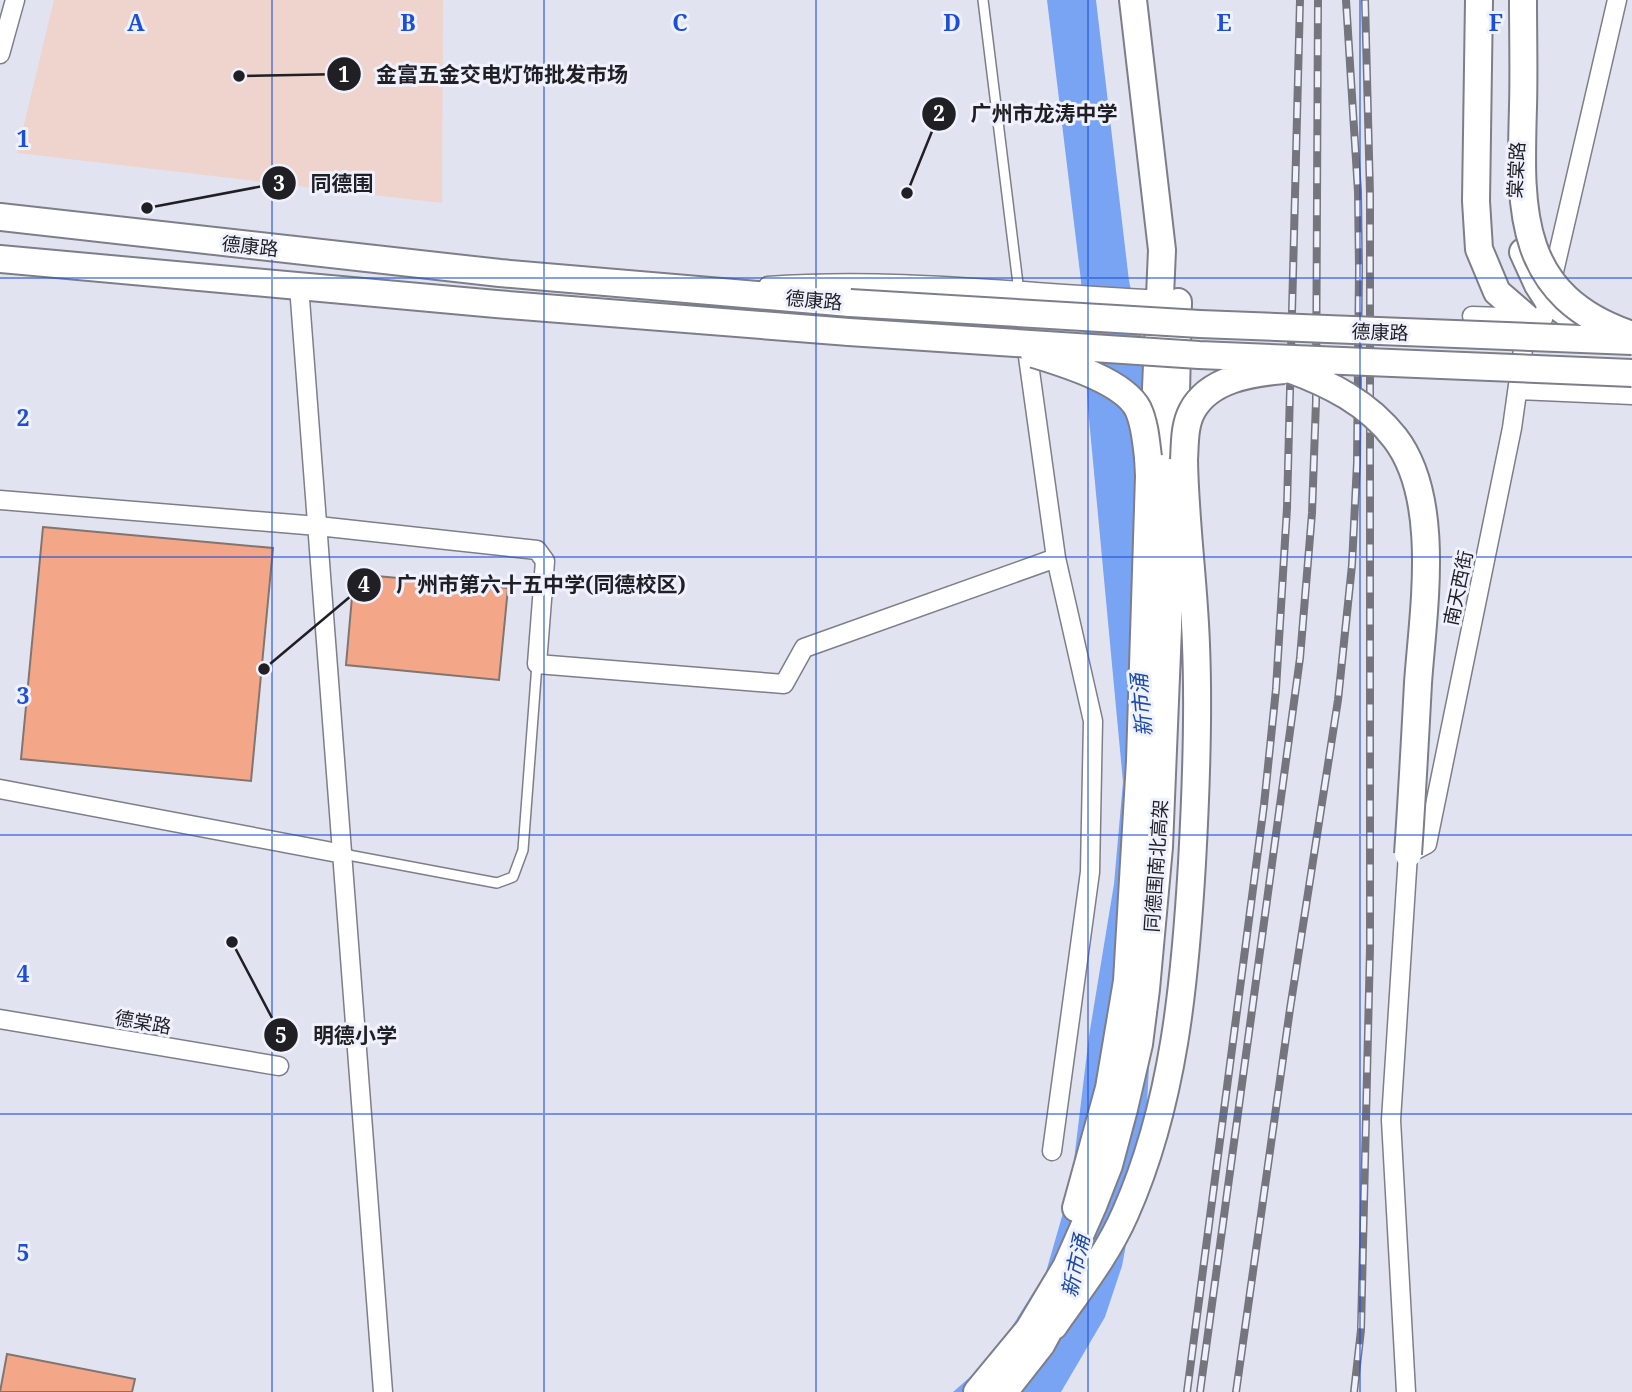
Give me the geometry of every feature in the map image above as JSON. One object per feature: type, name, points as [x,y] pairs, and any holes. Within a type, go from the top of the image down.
[{"type":"main road","name":"同德围南北高架","points":[[978,1392],[1029,1329],[1051,1293],[1066,1267],[1109,1165],[1139,1044],[1153,926],[1183,529],[1177,466],[1176,394],[1161,299],[1162,250],[1133,0]]},
{"type":"main road","name":"棠棠路","points":[[1479,0],[1476,201],[1479,248],[1497,292],[1539,312],[1576,320]]},
{"type":"main road","points":[[1476,201],[1489,120],[1497,0]]},
{"type":"main road","points":[[1523,0],[1521,181],[1527,230],[1540,264],[1562,296],[1618,330],[1632,335]]},
{"type":"main road","name":"棠棠路","points":[[1532,0],[1532,71],[1513,156],[1513,195],[1518,237],[1533,274],[1539,312]]},
{"type":"main road","name":"德康路","points":[[0,217],[486,272],[850,303],[1211,325],[1632,341]]},
{"type":"main road","name":"德康路","points":[[0,259],[999,343],[1632,373]]},
{"type":"main road","points":[[999,343],[1052,360],[1107,383],[1125,394],[1137,407],[1143,422],[1149,467],[1139,774],[1127,981],[1109,1088],[1051,1293]]},
{"type":"main road","points":[[1041,1345],[1105,1251],[1142,1172],[1167,1079],[1178,1013],[1187,937],[1197,735],[1196,650],[1185,496],[1185,435],[1191,412],[1205,393],[1228,381],[1257,373],[1364,362]]},
{"type":"main road","points":[[1289,369],[1342,391],[1374,415],[1401,447],[1410,464],[1421,498],[1425,573],[1408,855]]},
{"type":"main road","name":"同德围南北高架","points":[[1004,1392],[1041,1345],[1094,1243],[1119,1181],[1141,1107],[1152,1050],[1170,916],[1177,628]]},
{"type":"street","points":[[0,54],[15,0]]},
{"type":"street","name":"南天西街","points":[[1408,855],[1427,844],[1518,390],[1617,0]]},
{"type":"street","points":[[705,291],[849,283],[1161,299]]},
{"type":"street","points":[[299,286],[383,1392]]},
{"type":"street","points":[[1019,292],[1056,558],[1093,721],[1090,872],[1052,1151]]},
{"type":"street","points":[[1472,316],[1539,312]]},
{"type":"street","points":[[1576,320],[1632,322]]},
{"type":"street","points":[[1518,390],[1632,395]]},
{"type":"street","points":[[0,500],[318,526],[537,550],[545,561],[537,664],[784,684],[804,648],[1056,558]]},
{"type":"street","points":[[0,789],[343,854]]},
{"type":"street","points":[[1406,1392],[1391,1120],[1408,855]]},
{"type":"street","name":"德棠路","points":[[0,1019],[279,1066]]},
{"type":"lane","points":[[983,0],[1019,292]]},
{"type":"lane","points":[[343,854],[497,883],[513,877],[523,850],[537,664]]},
{"type":"shaded area","points":[[54,0],[443,0],[442,203],[17,153]]},
{"type":"water","name":"新市涌","points":[[1047,0],[1096,0],[1129,281],[1152,381],[1168,704],[1145,1143],[1122,1266],[1105,1317],[1061,1392],[953,1392],[993,1357],[1046,1272],[1071,1185],[1089,1036],[1114,884],[1123,782],[1088,408],[1081,281]]},
{"type":"building","points":[[43,527],[273,548],[251,781],[21,759]]},
{"type":"building","points":[[354,574],[508,588],[499,680],[346,665]]},
{"type":"building","points":[[7,1354],[135,1379],[132,1392],[0,1392]]},
{"type":"railway","points":[[1187,1392],[1264,805],[1276,689],[1287,508],[1300,0]]},
{"type":"railway","points":[[1200,1392],[1300,658],[1312,513],[1316,401],[1318,0]]},
{"type":"railway","points":[[1236,1392],[1290,1009],[1338,700],[1352,565],[1357,463],[1359,269],[1358,192],[1346,0]]},
{"type":"railway","points":[[1354,1392],[1361,1330],[1370,948],[1370,194],[1365,0]]},
{"type":"place","name":"金富五金交电灯饰批发市场","points":[[239,76]]},
{"type":"place","name":"广州市龙涛中学","points":[[907,193]]},
{"type":"place","name":"同德围","points":[[147,208]]},
{"type":"place","name":"广州市第六十五中学(同德校区)","points":[[264,669]]},
{"type":"place","name":"明德小学","points":[[232,942]]}]
